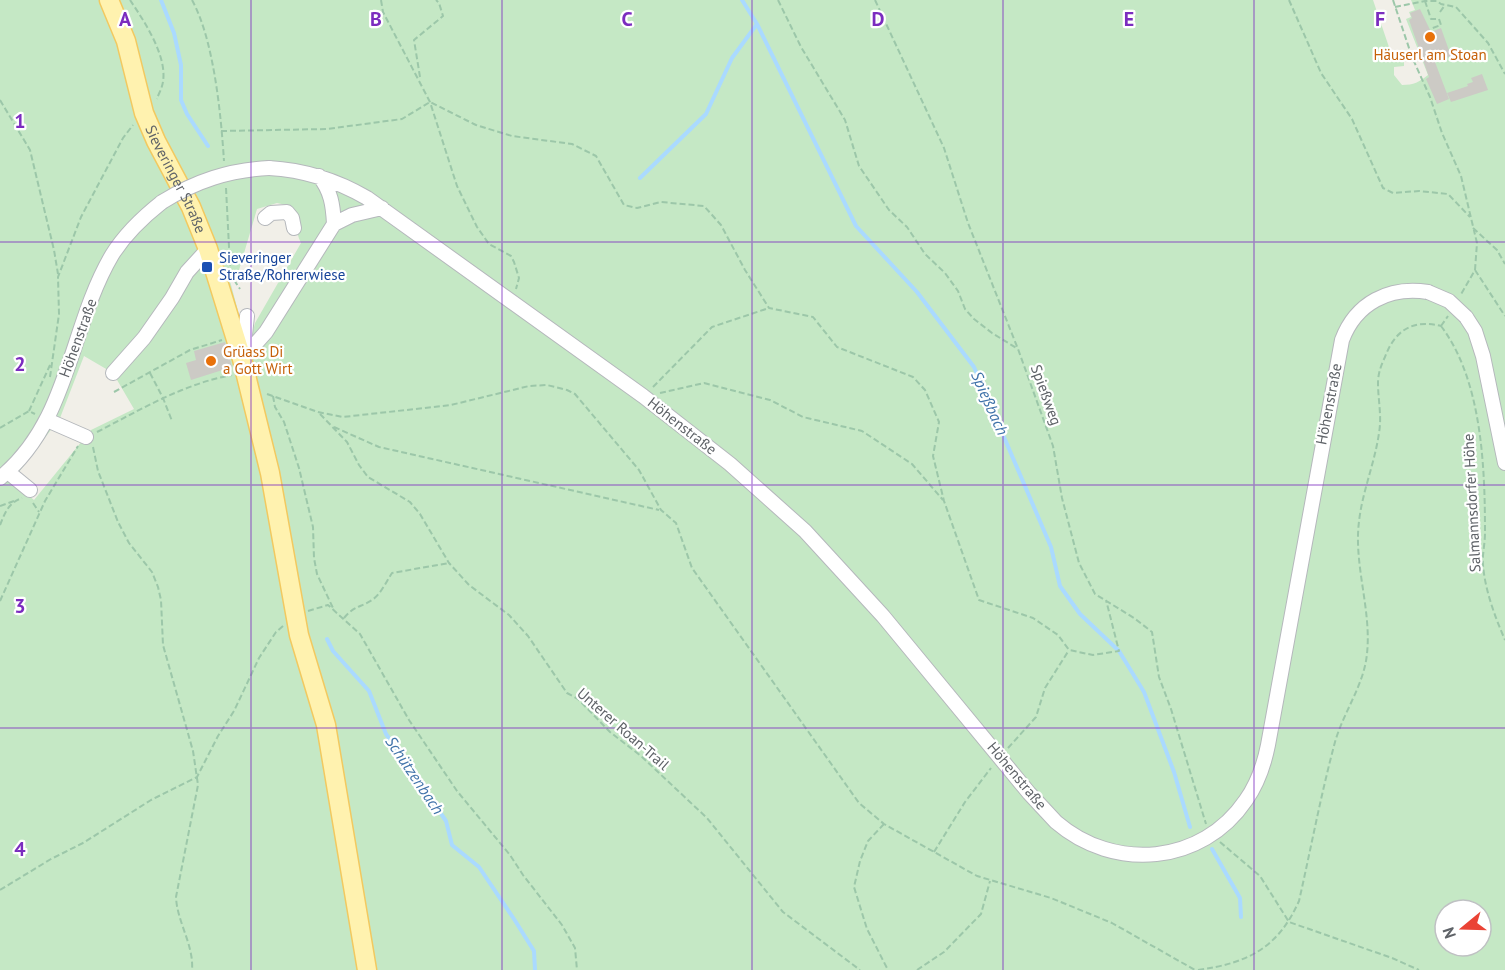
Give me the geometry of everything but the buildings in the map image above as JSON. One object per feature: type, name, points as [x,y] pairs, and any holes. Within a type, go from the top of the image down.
[{"type":"main road","name":"Sieveringer Straße","points":[[109,0],[126,41],[144,113],[191,207],[208,249],[247,377],[270,473],[304,657],[326,725],[367,970]]},
{"type":"street","name":"Höhenstraße","points":[[4,475],[32,446],[47,420],[94,294],[117,248],[137,223],[162,202],[211,177],[241,170],[269,168],[320,176],[354,190],[382,208],[643,396],[730,464],[805,531],[883,616],[1056,822],[1072,835],[1091,845],[1120,853],[1154,855],[1187,847],[1211,835],[1229,820],[1246,800],[1263,765],[1338,358],[1345,333],[1360,311],[1380,297],[1405,290],[1428,292],[1449,302],[1466,317],[1475,331],[1483,356],[1505,463]]},
{"type":"street","points":[[320,176],[333,202],[334,224]]},
{"type":"street","points":[[242,359],[266,332],[334,224],[360,212],[382,208]]},
{"type":"street","points":[[265,218],[271,213],[288,212],[294,228]]},
{"type":"street","points":[[113,373],[144,338],[187,272],[208,249]]},
{"type":"street","points":[[242,359],[248,316]]},
{"type":"street","points":[[47,420],[90,442]]},
{"type":"street","points":[[4,475],[29,494]]},
{"type":"path","points":[[58,277],[75,230],[123,138],[156,99],[163,84],[162,62],[146,25],[129,0]]},
{"type":"path","points":[[192,0],[206,32],[217,95],[225,169]]},
{"type":"path","points":[[381,0],[383,12],[430,102],[457,186],[477,227],[489,244],[511,256],[514,262],[519,278],[510,300]]},
{"type":"path","points":[[420,80],[414,40],[443,16],[436,0]]},
{"type":"path","name":"Spießweg","points":[[778,0],[801,47],[845,120],[859,166],[889,210],[906,227],[925,254],[945,273],[958,291],[965,309],[974,320],[1018,349],[1053,446],[1062,498],[1079,563],[1095,594],[1134,618],[1152,633],[1159,677],[1199,806],[1211,835]]},
{"type":"path","points":[[876,0],[944,148],[968,223],[1018,349]]},
{"type":"path","points":[[1289,0],[1322,73],[1352,119],[1383,188],[1393,194],[1419,191],[1448,194],[1471,218]]},
{"type":"path","points":[[1393,0],[1412,57],[1431,97],[1442,133],[1461,176],[1477,243],[1475,270],[1457,301]]},
{"type":"path","points":[[1395,7],[1425,1],[1437,1],[1456,7],[1488,43],[1505,74]]},
{"type":"path","points":[[1425,1],[1431,19],[1439,19],[1441,25],[1430,29]]},
{"type":"path","points":[[1440,12],[1445,5]]},
{"type":"path","points":[[0,100],[30,150],[54,250],[58,277],[58,314],[50,386]]},
{"type":"path","points":[[221,131],[327,129],[391,121],[402,119],[430,102]]},
{"type":"path","points":[[430,102],[476,125],[512,136],[572,144],[596,156],[624,205],[637,208],[661,202],[704,206],[721,225],[769,308]]},
{"type":"path","points":[[226,181],[231,276],[240,289]]},
{"type":"path","points":[[1473,228],[1497,250],[1505,264]]},
{"type":"path","points":[[1475,270],[1505,316]]},
{"type":"path","points":[[643,396],[712,327],[769,308],[813,317],[837,346],[913,377],[926,390],[939,422],[933,456],[944,501],[979,600],[1033,618],[1058,635],[1069,650],[1093,655],[1119,651],[1106,600]]},
{"type":"path","points":[[333,609],[317,574],[313,526],[299,468],[284,422],[275,407],[273,396],[318,412],[351,417],[451,405],[529,386],[556,387],[575,394],[639,470],[661,510],[676,523],[692,568],[859,803],[884,824],[977,876],[1051,898],[1112,923],[1197,970],[1238,962],[1266,947],[1289,922],[1299,901],[1336,741],[1366,661],[1368,633],[1360,581],[1358,535],[1362,498],[1379,435],[1381,418],[1378,380],[1382,365],[1394,338],[1416,325],[1428,323],[1441,326],[1452,309]]},
{"type":"path","name":"Salmannsdorfer Höhe","points":[[1441,326],[1454,344],[1469,382],[1476,410],[1480,432],[1484,506],[1483,566],[1490,599],[1505,639]]},
{"type":"path","points":[[114,392],[190,350],[234,336]]},
{"type":"path","points":[[0,428],[29,411],[51,363]]},
{"type":"path","points":[[150,373],[172,421]]},
{"type":"path","points":[[0,601],[45,501],[78,446],[90,442],[163,398],[214,378],[239,374],[247,377]]},
{"type":"path","points":[[643,396],[704,383],[770,400],[803,417],[862,431],[912,464],[944,501]]},
{"type":"path","points":[[29,411],[47,420]]},
{"type":"path","name":"Unterer Roan-Trail","points":[[318,412],[347,442],[368,477],[410,502],[420,514],[449,563],[469,585],[509,615],[528,636],[567,693],[578,699],[610,732],[640,756],[707,819],[783,912],[860,970]]},
{"type":"path","points":[[332,426],[379,447],[661,510]]},
{"type":"path","points":[[90,442],[98,471],[118,522],[129,543],[152,572],[158,587],[163,645],[193,751],[197,777],[193,818],[176,897],[178,915],[192,958],[192,970]]},
{"type":"path","points":[[0,506],[29,494]]},
{"type":"path","points":[[0,525],[8,507],[16,500]]},
{"type":"path","points":[[343,618],[352,609],[372,600],[392,573],[449,563]]},
{"type":"path","points":[[0,890],[51,859],[83,843],[151,800],[197,777],[234,711],[259,658],[276,632],[295,617],[328,605],[360,634],[409,720],[457,791],[510,855],[562,926],[575,948],[577,970]]},
{"type":"path","points":[[934,852],[965,802],[1000,757],[1036,717],[1045,688],[1069,650]]},
{"type":"path","points":[[884,824],[867,841],[855,887],[867,929],[888,970]]},
{"type":"path","points":[[1211,835],[1260,876],[1289,922],[1392,958],[1419,970]]},
{"type":"path","points":[[917,970],[944,952],[981,914],[990,881]]},
{"type":"green space","points":[[0,0],[1373,0],[1391,53],[1398,51],[1404,59],[1404,66],[1394,67],[1394,75],[1402,85],[1416,83],[1428,75],[1406,19],[1411,17],[1409,12],[1415,10],[1411,0],[1505,0],[1505,970],[0,970]],"holes":[[[277,203],[290,206],[301,243],[255,323],[252,335],[239,329],[242,326],[230,281],[237,277],[257,209]],[[84,356],[113,373],[134,409],[91,430],[34,500],[12,481],[60,418]]]},
{"type":"waterway","points":[[161,0],[174,33],[181,65],[181,100],[187,114],[208,146]]},
{"type":"waterway","name":"Spießbach","points":[[742,0],[757,24],[856,226],[917,292],[974,367],[1051,547],[1060,586],[1080,614],[1119,651],[1144,692],[1174,772],[1190,827]]},
{"type":"waterway","points":[[640,178],[706,114],[732,58],[757,24]]},
{"type":"waterway","name":"Schützenbach","points":[[327,639],[333,651],[369,691],[386,734],[446,821],[452,845],[479,867],[514,919],[534,951],[535,970]]},
{"type":"waterway","name":"Spießbach","points":[[1212,849],[1240,898],[1241,917]]},
{"type":"place","name":"Häuserl am Stoan","points":[[1430,37]]},
{"type":"place","name":"Sieveringer Straße/Rohrerwiese","points":[[207,267]]},
{"type":"place","name":"Grüass Di a Gott Wirt","points":[[211,361]]}]
